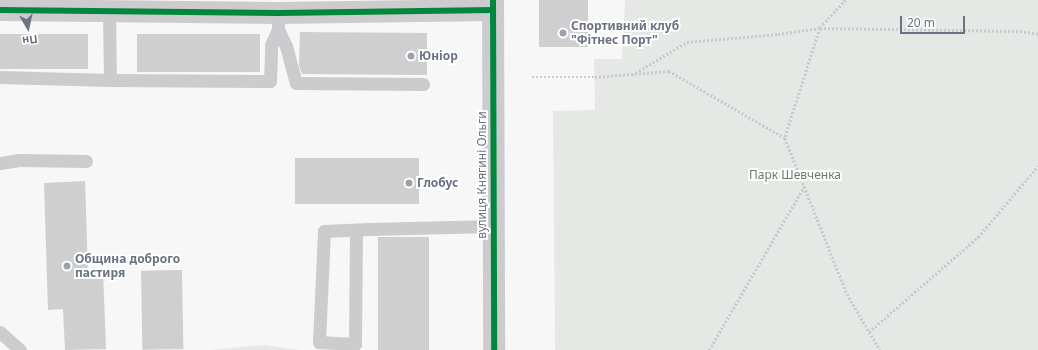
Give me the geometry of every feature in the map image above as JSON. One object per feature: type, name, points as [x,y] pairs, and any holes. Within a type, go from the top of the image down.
[{"type":"street","points":[[0,10],[110,11],[278,21],[493,5]]},
{"type":"street","name":"вулиця Княгині Ольги","points":[[493,5],[494,350]]},
{"type":"lane","points":[[110,11],[110,80]]},
{"type":"lane","points":[[0,77],[270,82],[272,45],[278,21]]},
{"type":"lane","points":[[278,21],[296,83],[423,84]]},
{"type":"lane","points":[[0,163],[19,160],[86,161]]},
{"type":"lane","points":[[356,230],[355,344],[319,342],[324,231],[356,230],[493,226]]},
{"type":"lane","points":[[0,332],[20,350]]},
{"type":"path","points":[[785,138],[820,28],[846,0]]},
{"type":"path","points":[[632,75],[687,42],[778,34],[820,28],[1013,31],[1038,34]]},
{"type":"path","points":[[532,77],[632,75],[669,71],[785,138],[847,294],[880,350]]},
{"type":"path","points":[[870,332],[978,237],[1038,166]]},
{"type":"path","points":[[709,350],[804,187]]},
{"type":"green space","name":"Парк Шевченка","points":[[625,0],[1038,0],[1038,350],[555,350],[553,111],[595,110],[594,59],[622,59]]},
{"type":"green space","points":[[265,345],[299,350],[211,350]]},
{"type":"building","points":[[539,0],[588,0],[588,47],[539,47]]},
{"type":"building","points":[[300,32],[427,33],[427,75],[302,74],[299,65]]},
{"type":"building","points":[[0,34],[88,34],[88,69],[0,69]]},
{"type":"building","points":[[137,34],[260,34],[260,72],[137,72]]},
{"type":"building","points":[[295,158],[419,158],[419,204],[295,204]]},
{"type":"building","name":"Община доброго пастиря","points":[[85,181],[88,271],[103,270],[106,349],[65,350],[63,309],[48,310],[44,183]]},
{"type":"building","points":[[378,237],[429,237],[429,350],[378,350]]},
{"type":"building","points":[[182,270],[183,349],[142,350],[141,271]]},
{"type":"cycle path","points":[[493,0],[494,350]]},
{"type":"cycle path","points":[[0,10],[278,13],[493,10]]},
{"type":"place","name":"Спортивний клуб \"Фітнес Порт\"","points":[[563,33]]},
{"type":"place","name":"Юніор","points":[[411,56]]},
{"type":"place","name":"Глобус","points":[[409,183]]},
{"type":"place","name":"Община доброго пастиря","points":[[67,266]]}]
